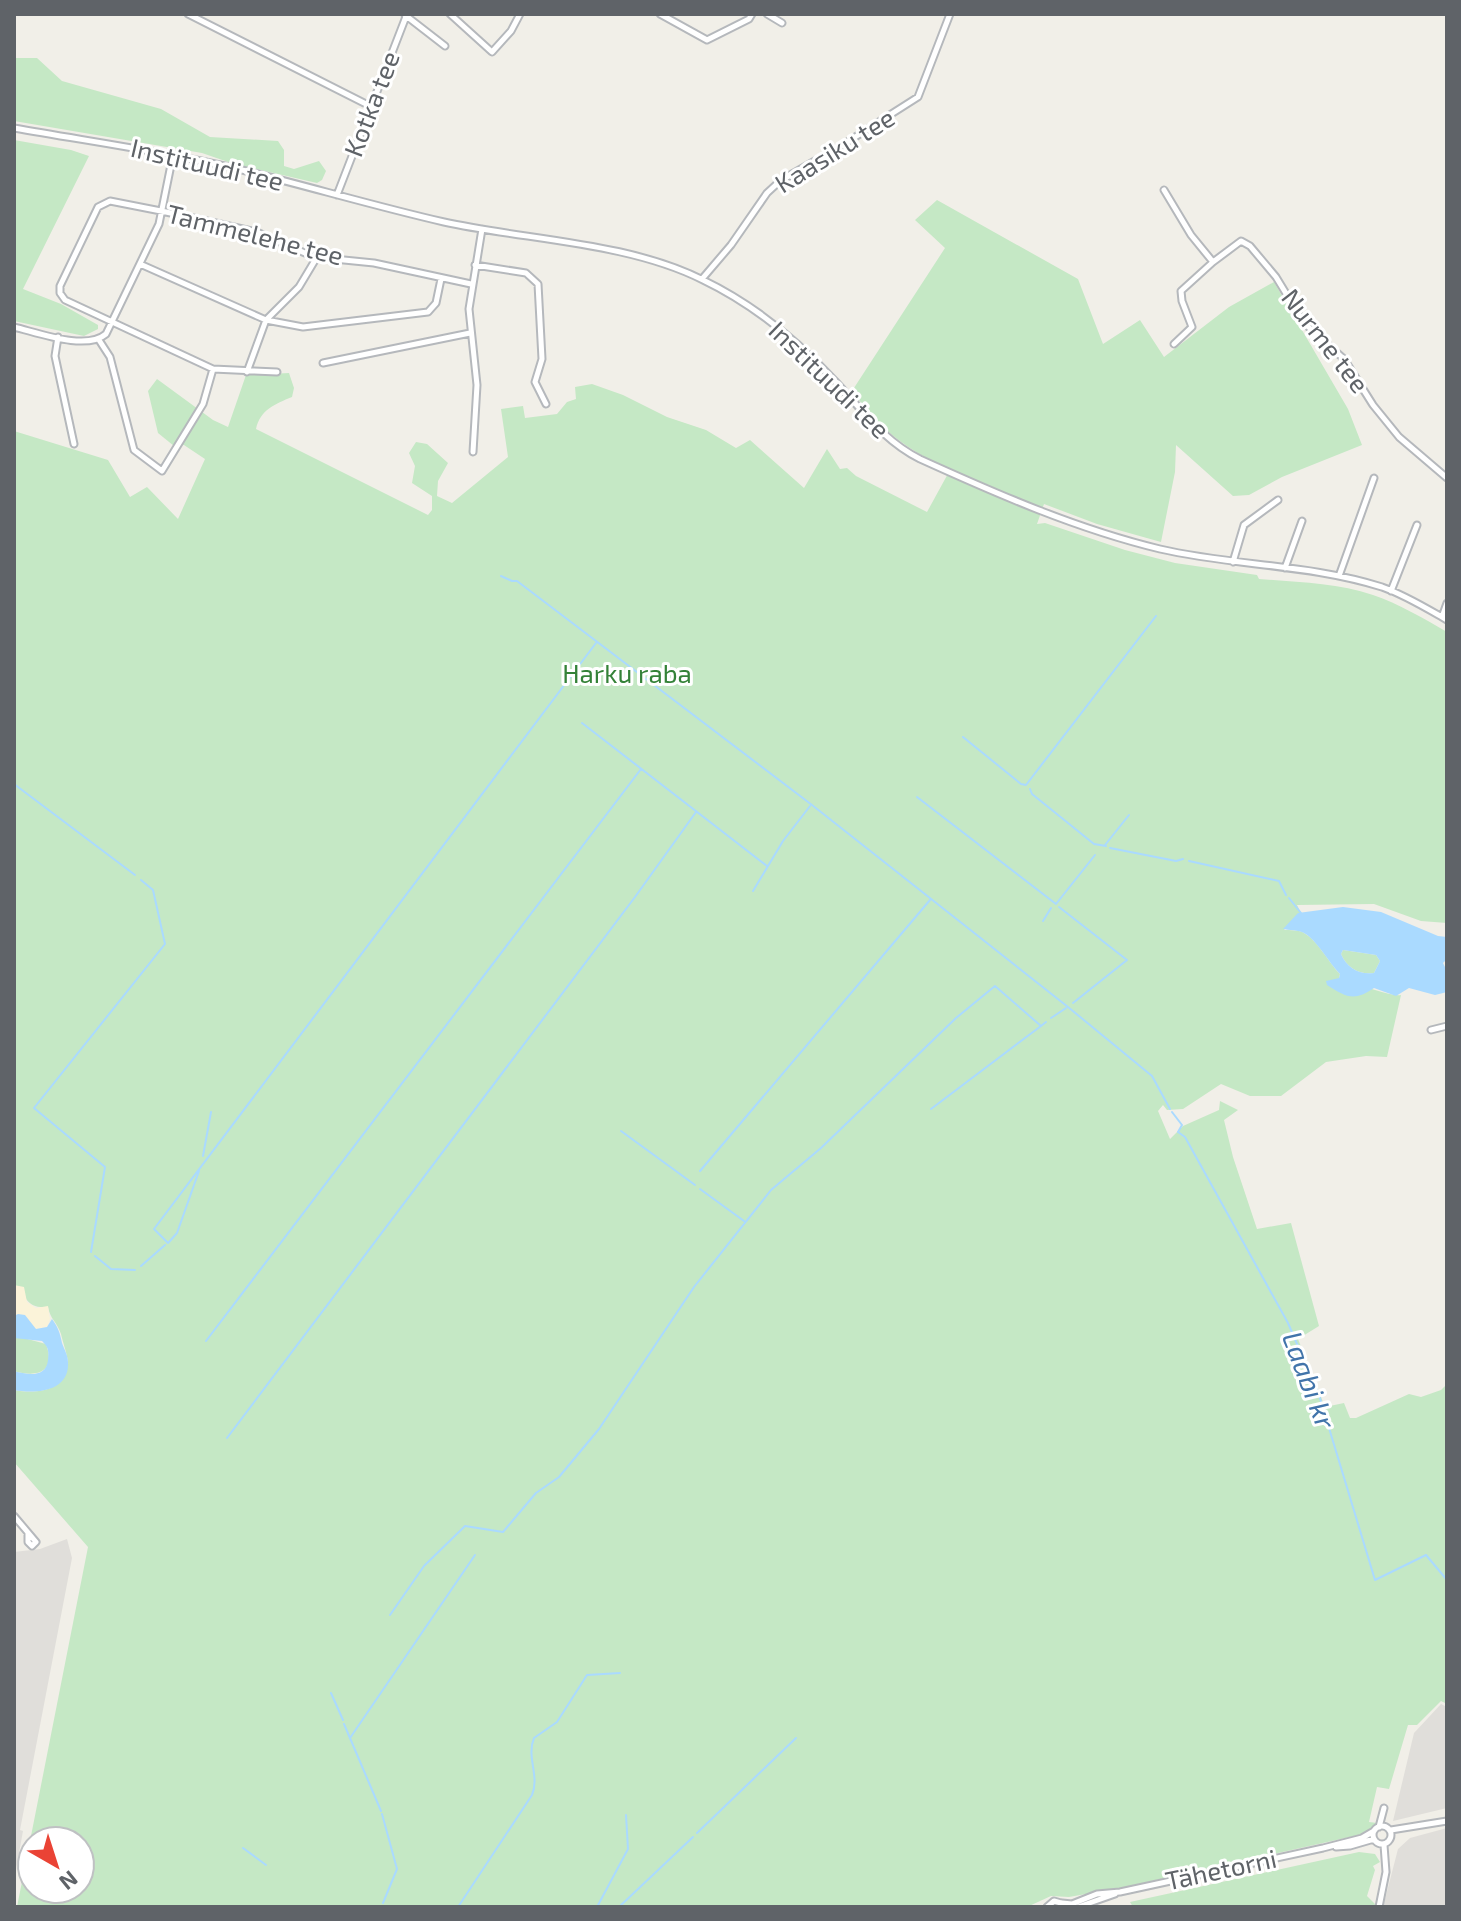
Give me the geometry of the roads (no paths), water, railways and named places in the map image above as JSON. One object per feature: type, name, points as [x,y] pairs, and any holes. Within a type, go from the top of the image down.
[{"type":"street","points":[[188,14],[370,106]]},
{"type":"street","points":[[450,14],[492,52],[511,31],[520,14]]},
{"type":"street","points":[[660,14],[707,40],[749,19],[752,14]]},
{"type":"street","points":[[767,14],[782,23]]},
{"type":"street","name":"Kaasiku tee","points":[[702,279],[731,245],[767,193],[780,181],[918,97],[950,14]]},
{"type":"street","points":[[406,15],[445,46]]},
{"type":"street","name":"Kotka tee","points":[[337,195],[406,15]]},
{"type":"street","name":"Instituudi tee","points":[[14,128],[173,155],[482,229],[653,261],[702,279],[760,314],[786,334],[835,381],[881,433],[902,450],[1052,515],[1107,534],[1170,551],[1339,576],[1391,591],[1444,619]]},
{"type":"street","points":[[14,327],[86,343],[99,340],[112,322],[163,211],[173,155]]},
{"type":"street","points":[[1164,190],[1191,235],[1213,262],[1181,291],[1192,327],[1174,344]]},
{"type":"street","name":"Tammelehe tee","points":[[112,322],[65,300],[60,293],[60,286],[98,207],[110,201],[257,232],[302,254],[374,263],[471,284]]},
{"type":"street","points":[[473,452],[477,385],[469,309],[482,229]]},
{"type":"street","name":"Nurme tee","points":[[1213,262],[1241,241],[1250,246],[1281,285],[1304,323],[1344,359],[1373,405],[1399,437],[1447,478]]},
{"type":"street","points":[[247,372],[266,320],[299,287],[317,257]]},
{"type":"street","points":[[140,264],[266,320],[303,327],[428,312],[436,303],[441,279]]},
{"type":"street","points":[[475,265],[526,273],[538,284],[542,359],[535,382],[546,404]]},
{"type":"street","points":[[112,322],[213,369],[277,372]]},
{"type":"street","points":[[323,363],[470,333]]},
{"type":"street","points":[[58,337],[55,356],[74,444]]},
{"type":"street","points":[[99,340],[110,357],[134,450],[162,471],[203,404],[213,369]]},
{"type":"street","points":[[1339,576],[1374,478]]},
{"type":"street","points":[[1233,562],[1244,525],[1278,500]]},
{"type":"street","points":[[1285,568],[1302,521]]},
{"type":"street","points":[[1391,591],[1417,525]]},
{"type":"street","points":[[1444,619],[1447,603]]},
{"type":"street","points":[[1431,1030],[1447,1026]]},
{"type":"street","points":[[14,1516],[28,1533]]},
{"type":"street","points":[[1384,1808],[1374,1840],[1384,1860]]},
{"type":"street","points":[[1377,1829],[1391,1834],[1447,1821]]},
{"type":"street","name":"Tähetorni","points":[[1046,1906],[1054,1901],[1063,1905],[1072,1904],[1097,1894],[1120,1892],[1323,1848],[1362,1838],[1377,1829]]},
{"type":"street","points":[[1379,1907],[1386,1872],[1384,1845],[1391,1834]]},
{"type":"street","points":[[1374,1840],[1384,1845]]},
{"type":"street","name":"Tähetorni","points":[[1323,1848],[1374,1840]]},
{"type":"street","name":"Tähetorni","points":[[1078,1907],[1120,1892]]},
{"type":"water","points":[[1343,907],[1381,912],[1447,937],[1447,959],[1443,963],[1447,971],[1447,992],[1435,995],[1409,988],[1396,996],[1374,988],[1361,995],[1350,996],[1340,992],[1327,985],[1326,981],[1339,978],[1340,974],[1314,941],[1302,932],[1283,929],[1298,913]],"holes":[[[1343,950],[1376,955],[1380,961],[1374,973],[1369,973],[1350,967],[1341,954]]]},
{"type":"water","points":[[25,1315],[36,1329],[47,1327],[52,1319],[56,1325],[68,1362],[63,1380],[50,1389],[32,1392],[14,1390],[14,1371],[40,1372],[47,1366],[48,1357],[48,1349],[42,1341],[14,1338],[14,1316]]},
{"type":"waterway","points":[[501,576],[517,581],[812,805],[1068,1007],[1152,1076],[1170,1109]]},
{"type":"waterway","points":[[963,737],[1026,785],[1156,616]]},
{"type":"waterway","points":[[168,1243],[154,1229],[596,643]]},
{"type":"waterway","points":[[582,723],[767,866]]},
{"type":"waterway","points":[[206,1341],[641,769]]},
{"type":"waterway","points":[[14,784],[135,875]]},
{"type":"waterway","points":[[1030,789],[1032,794],[1094,844],[1106,846]]},
{"type":"waterway","points":[[917,797],[1056,904],[1095,855]]},
{"type":"waterway","points":[[753,891],[783,841],[810,806]]},
{"type":"waterway","points":[[227,1438],[696,812]]},
{"type":"waterway","points":[[1105,845],[1129,815]]},
{"type":"waterway","points":[[1110,848],[1176,861],[1183,859]]},
{"type":"waterway","points":[[1189,861],[1279,881],[1286,895]]},
{"type":"waterway","points":[[91,1252],[105,1167],[34,1108],[165,944],[153,890],[141,880]]},
{"type":"waterway","points":[[1289,898],[1301,913]]},
{"type":"waterway","points":[[700,1171],[930,900]]},
{"type":"waterway","points":[[1059,907],[1127,960],[1073,1003]]},
{"type":"waterway","points":[[1043,921],[1051,908]]},
{"type":"waterway","points":[[390,1615],[424,1566],[465,1526],[503,1532],[536,1493],[559,1477],[599,1429],[694,1287],[771,1190],[821,1148],[956,1018],[995,986],[1041,1026],[1046,1022]]},
{"type":"waterway","points":[[1051,1018],[1066,1008]]},
{"type":"waterway","points":[[931,1109],[1041,1026]]},
{"type":"waterway","points":[[203,1156],[211,1112]]},
{"type":"waterway","name":"Laabi kr","points":[[1172,1112],[1182,1125],[1178,1132],[1185,1137],[1288,1323],[1319,1395],[1375,1580],[1426,1555],[1447,1580]]},
{"type":"waterway","points":[[621,1131],[695,1185]]},
{"type":"waterway","points":[[169,1242],[177,1233],[199,1171]]},
{"type":"waterway","points":[[700,1189],[744,1221]]},
{"type":"waterway","points":[[141,1266],[165,1245]]},
{"type":"waterway","points":[[95,1256],[111,1269],[135,1270]]},
{"type":"waterway","points":[[350,1738],[475,1555]]},
{"type":"waterway","points":[[458,1907],[532,1795],[535,1781],[531,1752],[534,1738],[557,1722],[587,1675],[620,1673]]},
{"type":"waterway","points":[[331,1693],[343,1720]]},
{"type":"waterway","points":[[344,1724],[381,1811]]},
{"type":"waterway","points":[[697,1833],[796,1738]]},
{"type":"waterway","points":[[382,1814],[397,1869],[383,1903]]},
{"type":"waterway","points":[[597,1907],[628,1849],[626,1815]]},
{"type":"waterway","points":[[619,1907],[693,1837]]},
{"type":"waterway","points":[[243,1848],[266,1865]]},
{"type":"park label","name":"Harku raba","points":[[627,674]]}]
